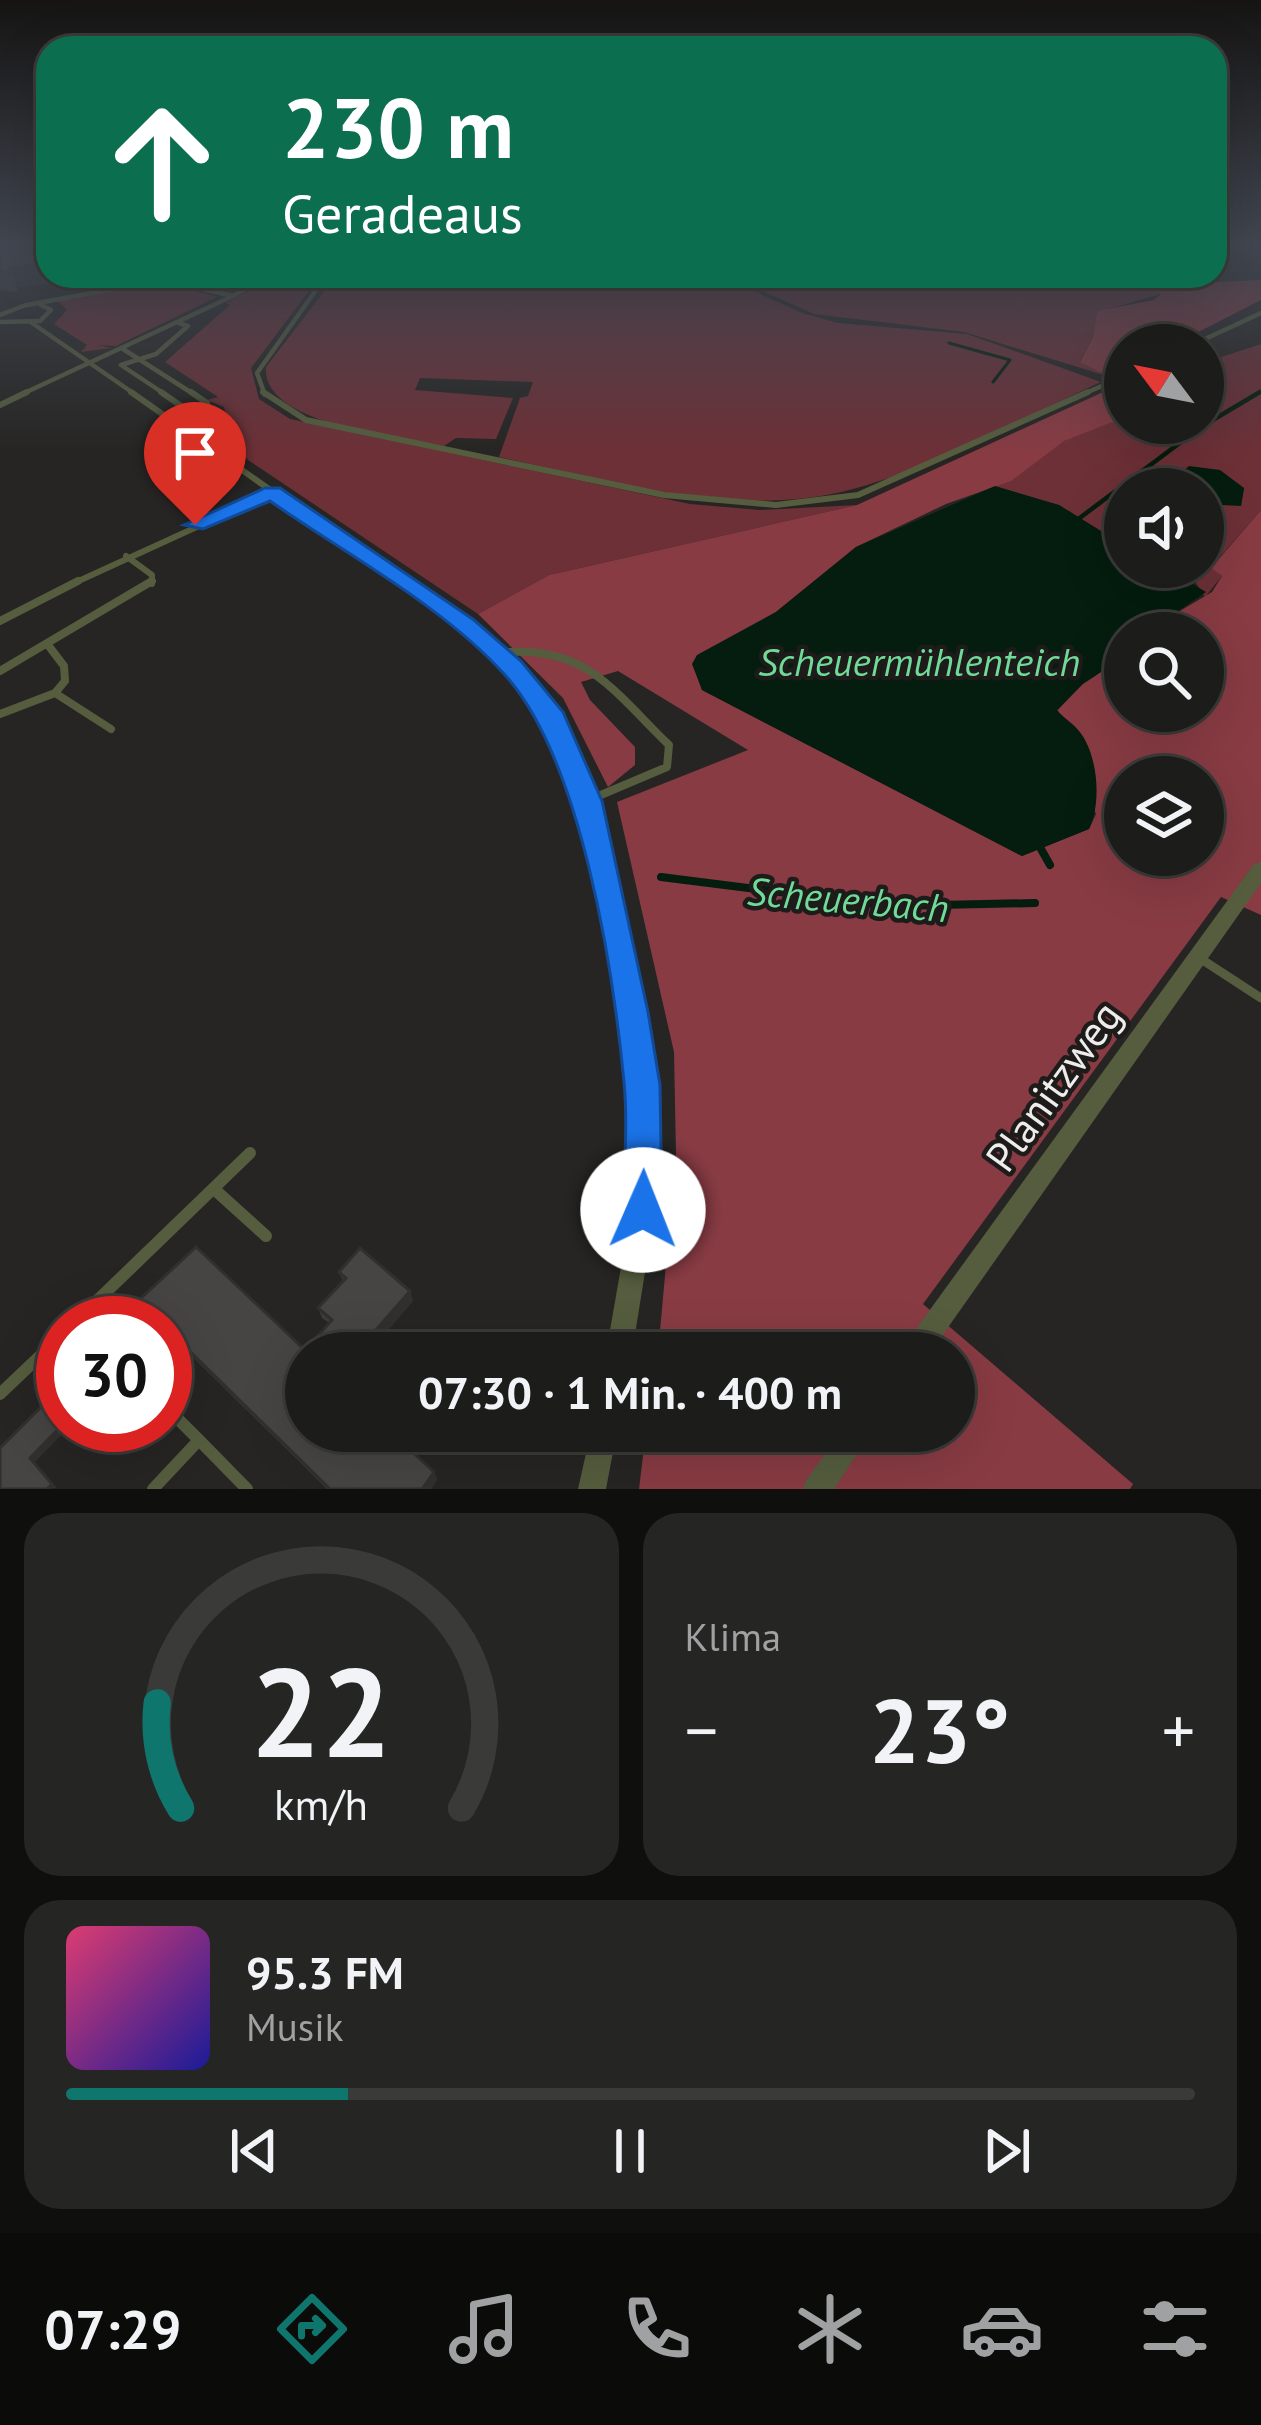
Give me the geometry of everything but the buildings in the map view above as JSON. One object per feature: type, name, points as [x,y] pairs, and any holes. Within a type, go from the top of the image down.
[{"type":"street","points":[[465,626],[497,653],[550,712],[588,801],[642,1085],[643,1210],[623,1332]]},
{"type":"street","name":"Planitzweg","points":[[929,1332],[1261,869]]},
{"type":"street","points":[[592,1489],[600,1452]]},
{"type":"street","points":[[817,1489],[844,1452]]},
{"type":"lane","points":[[32,323],[46,313]]},
{"type":"lane","points":[[0,405],[195,313]]},
{"type":"lane","points":[[299,313],[257,373],[262,392],[278,408],[329,425],[664,495],[735,504],[797,504],[858,495],[1104,385]]},
{"type":"lane","points":[[1224,330],[1260,313]]},
{"type":"lane","points":[[1,314],[32,323],[465,626]]},
{"type":"lane","points":[[121,348],[140,358],[207,403],[187,410],[121,364],[140,358],[156,354],[188,326],[177,322]]},
{"type":"lane","points":[[0,621],[126,556],[272,493]]},
{"type":"lane","points":[[0,671],[152,585],[152,574],[126,556]]},
{"type":"lane","points":[[0,714],[56,693],[65,681],[64,666],[48,645]]},
{"type":"lane","points":[[497,653],[530,647],[586,661],[669,745],[667,767],[588,801]]},
{"type":"lane","points":[[56,693],[111,729]]},
{"type":"lane","points":[[1198,957],[1261,998]]},
{"type":"lane","points":[[105,1296],[250,1153]]},
{"type":"lane","points":[[214,1189],[266,1236]]},
{"type":"lane","points":[[0,1394],[36,1360]]},
{"type":"lane","points":[[192,1433],[248,1489]]},
{"type":"lane","points":[[153,1489],[199,1440]]},
{"type":"shaded area","points":[[64,313],[183,313],[116,346],[97,345],[112,348],[81,352],[87,345],[54,324]]},
{"type":"shaded area","points":[[220,313],[292,313],[251,368],[259,399],[290,419],[690,504],[760,510],[857,505],[549,575],[478,614],[248,460],[231,435],[224,407],[207,400],[218,397],[165,362]]},
{"type":"shaded area","points":[[307,313],[804,313],[838,323],[967,334],[1101,382],[934,460],[866,486],[790,500],[749,501],[664,492],[499,457],[520,398],[528,396],[533,382],[420,378],[415,390],[513,398],[496,439],[456,438],[444,446],[309,415],[286,403],[270,387],[266,367]]},
{"type":"shaded area","points":[[813,313],[1097,313],[1093,337],[1080,361],[1104,375],[964,332]]},
{"type":"shaded area","points":[[1097,313],[1235,313],[1214,324],[1104,324],[1104,374],[1080,362],[1093,337]]},
{"type":"shaded area","points":[[1261,344],[1261,510],[1224,552],[1224,505],[1241,505],[1244,488],[1224,485],[1224,468],[1104,468],[1104,533],[1059,505],[990,487],[1016,475],[1070,437],[1104,424],[1104,444],[1224,444],[1224,356]]},
{"type":"shaded area","points":[[1104,392],[1104,425],[1064,441],[1011,481],[946,504],[856,547],[776,612],[693,664],[702,690],[1022,856],[1089,829],[1096,814],[1057,711],[1082,684],[1104,670],[1104,732],[1224,732],[1224,612],[1178,612],[1214,588],[1224,588],[1224,553],[1261,510],[1261,915],[1221,897],[923,1304],[956,1332],[660,1332],[676,1154],[674,1052],[617,802],[748,750],[618,671],[581,682],[590,700],[635,747],[635,765],[608,787],[563,698],[478,614],[549,575],[857,505]]},
{"type":"shaded area","points":[[975,1349],[1133,1484],[1130,1489],[639,1489],[643,1452],[975,1452]]},
{"type":"water","points":[[1224,473],[1244,488],[1241,506],[1224,505]]},
{"type":"water","name":"Scheuermühlenteich","points":[[995,486],[1059,505],[1104,533],[1104,588],[1199,588],[1206,592],[1177,612],[1104,612],[1104,670],[1057,710],[1079,731],[1094,765],[1097,793],[1089,829],[1022,856],[702,690],[692,664],[697,655],[776,612],[856,547]]},
{"type":"waterway","points":[[949,343],[1010,360],[993,382]]},
{"type":"waterway","name":"Scheuerbach","points":[[1077,520],[1201,427],[1260,392]]},
{"type":"waterway","name":"Scheuerbach","points":[[1255,395],[1261,392]]},
{"type":"waterway","name":"Scheuerbach","points":[[1037,842],[1050,865]]},
{"type":"waterway","points":[[661,877],[892,906],[1035,903]]},
{"type":"route","points":[[195,525],[272,493],[465,626],[512,667],[550,712],[588,801],[631,1012],[642,1085],[643,1210]]}]
